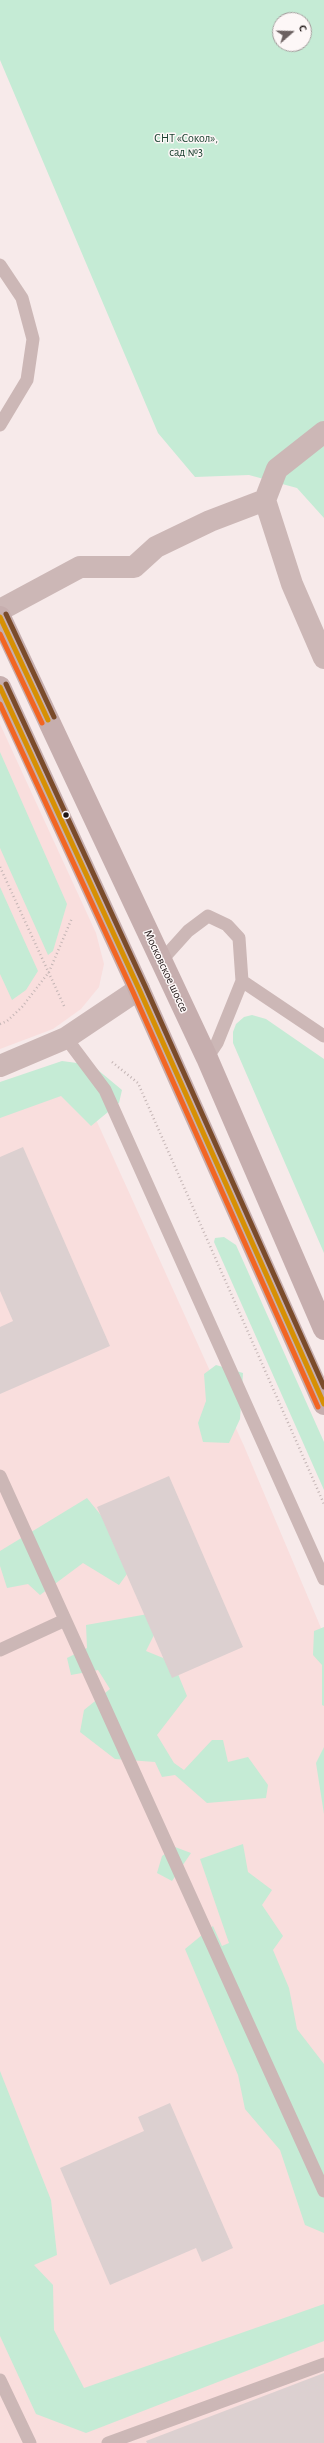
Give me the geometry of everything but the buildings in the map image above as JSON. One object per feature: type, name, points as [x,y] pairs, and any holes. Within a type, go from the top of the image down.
[{"type":"main road","name":"Московское шоссе","points":[[0,616],[207,1058],[324,1329]]},
{"type":"main road","points":[[0,687],[139,989],[324,1404]]},
{"type":"main road","points":[[139,989],[161,960]]},
{"type":"street","points":[[321,433],[277,469],[265,500],[292,584],[324,658]]},
{"type":"street","points":[[0,610],[80,567],[134,567],[156,547],[210,521],[265,500]]},
{"type":"street","points":[[0,1066],[66,1038],[139,989]]},
{"type":"lane","points":[[0,265],[22,298],[33,339],[27,380],[0,425]]},
{"type":"lane","points":[[161,960],[188,931],[208,916],[227,925],[239,938],[242,980],[217,1043],[207,1058]]},
{"type":"lane","points":[[242,980],[324,1036]]},
{"type":"lane","points":[[66,1038],[105,1090],[324,1579]]},
{"type":"lane","points":[[0,1476],[4,1495],[65,1620],[324,2190]]},
{"type":"lane","points":[[0,1650],[65,1620]]},
{"type":"lane","points":[[108,2443],[324,2364]]},
{"type":"lane","points":[[0,2380],[30,2443]]},
{"type":"path","points":[[0,1024],[7,1021],[22,1007],[49,972],[72,918]]},
{"type":"shaded area","points":[[0,724],[96,933],[104,964],[99,987],[81,1009],[53,1029],[0,1049]]},
{"type":"shaded area","points":[[74,1071],[244,1446],[324,1635],[324,2443],[0,2443],[0,1087]]},
{"type":"green space","name":"СНТ «Сокол», сад №3","points":[[0,0],[324,0],[324,518],[297,488],[249,475],[195,477],[158,433],[0,60]]},
{"type":"green space","points":[[0,752],[67,904],[53,951],[48,955],[0,848]]},
{"type":"green space","points":[[0,887],[38,971],[26,990],[12,1000],[0,974]]},
{"type":"green space","points":[[252,1015],[266,1019],[324,1059],[324,1253],[233,1043],[233,1032],[236,1024],[244,1017]]},
{"type":"green space","points":[[62,1061],[92,1065],[122,1090],[119,1103],[91,1126],[61,1096],[0,1118],[0,1082]]},
{"type":"green space","points":[[224,1237],[236,1245],[324,1442],[324,1490],[214,1242],[215,1238]]},
{"type":"green space","points":[[216,1365],[243,1373],[240,1419],[229,1443],[203,1442],[198,1423],[206,1401],[204,1374]]},
{"type":"green space","points":[[87,1498],[137,1560],[119,1585],[83,1563],[40,1595],[28,1584],[7,1588],[0,1566],[0,1551]]},
{"type":"green space","points":[[148,1614],[159,1625],[146,1651],[173,1662],[187,1696],[157,1735],[174,1763],[184,1770],[212,1740],[223,1740],[228,1762],[248,1757],[268,1785],[266,1798],[207,1803],[175,1775],[162,1777],[155,1762],[115,1759],[80,1732],[84,1710],[110,1689],[98,1670],[71,1675],[67,1658],[87,1648],[86,1625]]},
{"type":"green space","points":[[324,1627],[324,1706],[322,1705],[322,1665],[313,1655],[314,1631]]},
{"type":"green space","points":[[324,1747],[324,1814],[316,1763]]},
{"type":"green space","points":[[243,1844],[248,1872],[272,1890],[262,1905],[283,1936],[273,1950],[289,1988],[297,2029],[324,2064],[324,2233],[305,2225],[280,2150],[245,2109],[238,2075],[185,1949],[213,1926],[222,1946],[229,1943],[200,1859]]},
{"type":"green space","points":[[175,1847],[191,1853],[172,1881],[157,1873],[162,1856]]},
{"type":"green space","points":[[0,2071],[51,2200],[57,2255],[34,2265],[53,2285],[54,2330],[84,2388],[324,2304],[324,2341],[86,2433],[36,2414],[0,2336]]},
{"type":"transit line","points":[[6,614],[54,717]]},
{"type":"transit line","points":[[0,617],[48,720]]},
{"type":"transit line","points":[[0,634],[42,723]]},
{"type":"transit line","points":[[6,684],[145,986],[324,1387]]},
{"type":"transit line","points":[[0,687],[139,989],[324,1404]]},
{"type":"transit line","points":[[0,704],[133,992],[318,1407]]}]
